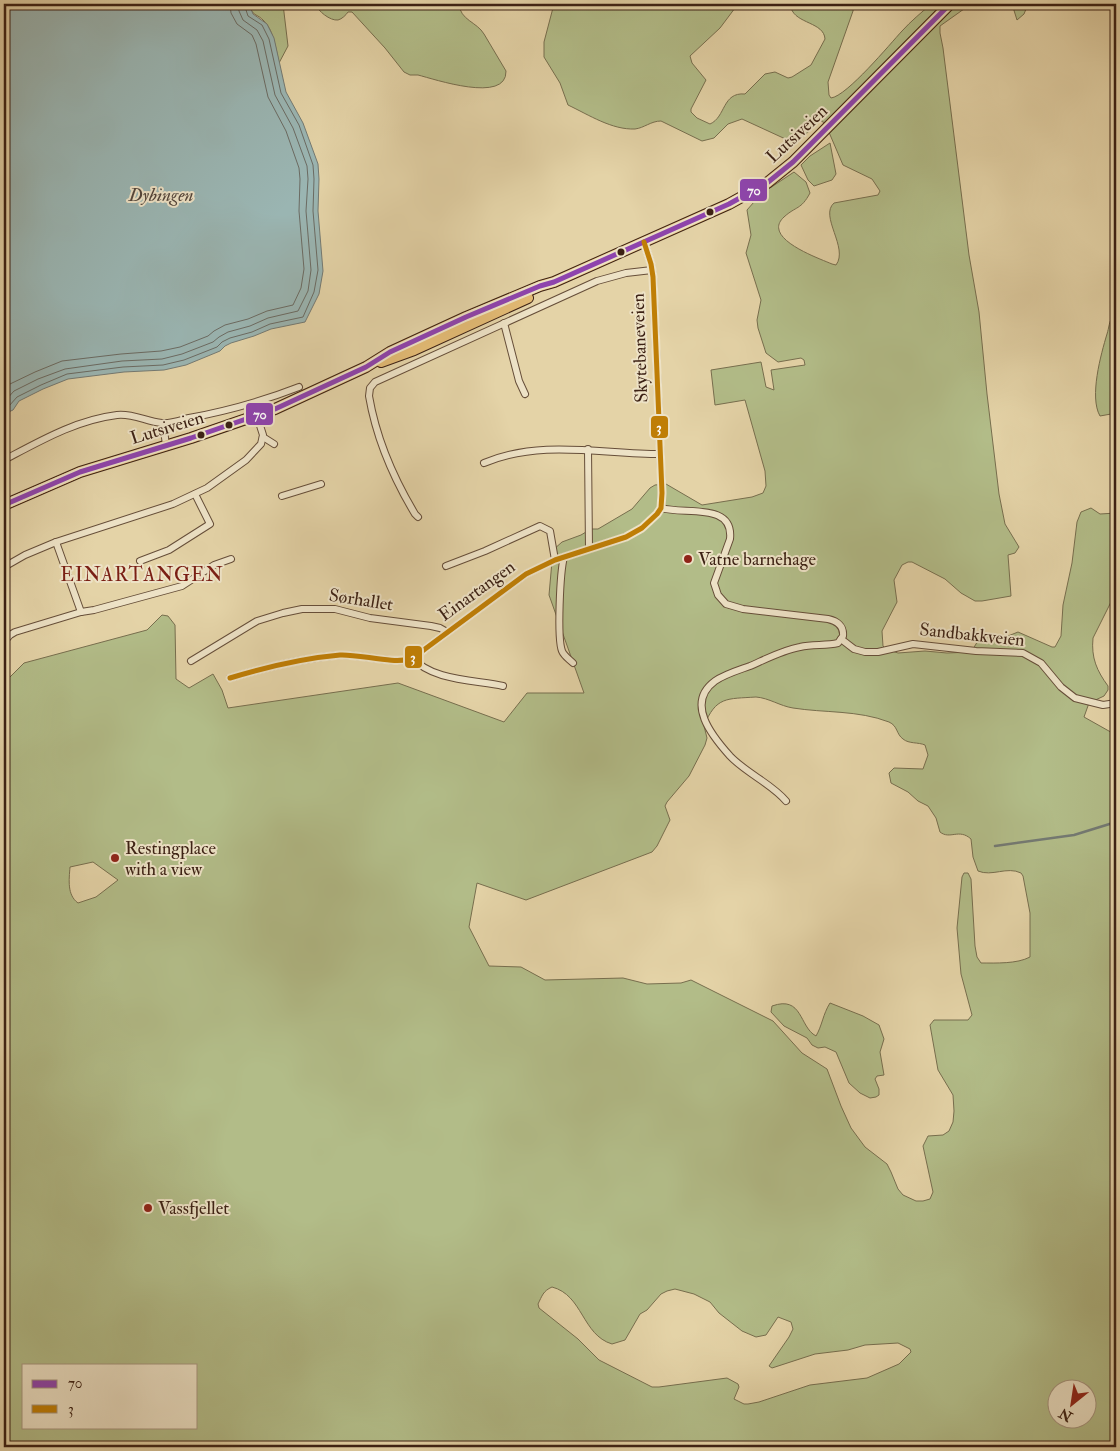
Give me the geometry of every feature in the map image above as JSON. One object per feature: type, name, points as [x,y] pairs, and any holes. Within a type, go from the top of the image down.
[{"type":"main road","name":"Lutsiveien","points":[[4,505],[80,472],[275,409],[366,367],[414,350],[492,316],[542,291],[554,282],[729,204],[780,173],[840,117],[950,4]]},
{"type":"street","name":"Skytebaneveien","points":[[644,242],[652,270],[662,493],[660,508]]},
{"type":"street","points":[[418,517],[400,488],[386,454],[371,406],[370,388],[379,379],[606,278],[652,270]]},
{"type":"street","points":[[504,323],[519,381],[525,394]]},
{"type":"street","points":[[4,460],[51,435],[85,421],[119,414],[143,417],[163,423],[248,406],[299,387]]},
{"type":"street","points":[[4,567],[25,555],[56,542],[173,504],[195,494],[246,460],[261,444],[263,437],[257,416]]},
{"type":"street","points":[[163,423],[166,445]]},
{"type":"street","points":[[263,437],[274,444]]},
{"type":"street","points":[[484,463],[504,455],[534,450],[588,449],[660,454]]},
{"type":"street","points":[[588,449],[589,549]]},
{"type":"street","points":[[282,496],[321,484]]},
{"type":"street","points":[[140,561],[176,547],[210,524],[195,494]]},
{"type":"street","points":[[660,508],[679,512],[711,512],[721,516],[727,522],[731,532],[730,539],[714,583],[718,595],[726,604],[743,609],[832,620],[841,626],[843,633],[838,643],[799,647],[720,678],[708,688],[703,698],[703,718],[719,743],[739,765],[786,801]]},
{"type":"street","name":"Einartangen","points":[[412,657],[526,574],[555,560],[637,532],[651,522],[660,508]]},
{"type":"street","points":[[446,566],[540,526],[550,531],[555,560]]},
{"type":"street","points":[[56,542],[81,612]]},
{"type":"street","points":[[564,557],[560,584],[561,640],[563,653],[573,663]]},
{"type":"street","points":[[4,642],[15,632],[81,612],[185,585],[214,565],[231,559]]},
{"type":"street","name":"Sørhallet","points":[[191,661],[257,621],[302,609],[335,609],[370,618],[431,626],[446,632]]},
{"type":"street","name":"Sandbakkveien","points":[[841,639],[854,649],[865,652],[878,652],[913,644],[976,651],[1023,653],[1041,662],[1061,688],[1075,698],[1103,705],[1116,703]]},
{"type":"street","points":[[230,678],[293,662],[339,655],[356,655],[403,660],[412,657],[421,665],[442,675],[503,686]]},
{"type":"green space","points":[[249,4],[283,4],[288,46],[279,63],[270,30],[264,21],[253,13]]},
{"type":"green space","points":[[315,4],[459,4],[462,14],[481,30],[506,71],[503,81],[495,86],[483,88],[468,87],[418,75],[410,75],[404,72],[352,12],[348,12],[341,19],[335,20],[325,15]]},
{"type":"green space","points":[[554,4],[738,4],[720,28],[690,56],[692,63],[706,80],[691,112],[697,118],[710,124],[715,121],[732,97],[738,94],[745,94],[765,74],[775,72],[788,78],[811,65],[825,39],[820,29],[794,13],[791,8],[793,4],[854,4],[828,82],[831,98],[847,89],[905,27],[931,4],[971,4],[940,26],[940,33],[969,255],[979,312],[999,494],[1005,524],[1019,547],[1015,553],[1008,555],[1011,596],[982,601],[975,601],[961,593],[945,579],[912,562],[902,565],[894,580],[897,602],[882,631],[883,646],[898,653],[925,651],[947,653],[971,652],[981,636],[1003,638],[1018,632],[1055,647],[1061,636],[1063,605],[1072,563],[1077,522],[1081,512],[1091,508],[1100,514],[1116,513],[1116,549],[1111,573],[1114,596],[1093,638],[1093,652],[1096,664],[1108,686],[1108,690],[1104,696],[1089,703],[1084,717],[1116,735],[1116,1447],[4,1447],[4,683],[24,663],[147,630],[162,615],[168,616],[175,625],[176,679],[189,688],[213,674],[222,690],[228,708],[398,683],[504,722],[527,693],[584,693],[549,595],[553,550],[562,542],[591,529],[598,529],[632,509],[650,488],[655,485],[666,484],[702,505],[752,497],[763,493],[766,486],[765,471],[745,400],[715,405],[711,370],[761,362],[766,387],[774,390],[771,370],[805,365],[804,360],[801,358],[778,362],[766,353],[757,320],[761,300],[746,253],[751,235],[747,210],[761,194],[794,172],[806,182],[810,193],[801,205],[784,217],[779,225],[780,232],[785,240],[794,246],[836,265],[839,258],[839,250],[831,224],[830,209],[834,203],[878,195],[880,191],[872,179],[843,165],[825,123],[819,120],[804,136],[792,142],[742,119],[728,124],[714,138],[702,141],[661,121],[635,129],[626,129],[601,121],[568,105],[560,83],[544,57],[544,42]],"holes":[[[761,698],[793,708],[865,715],[877,718],[892,724],[905,741],[925,745],[928,755],[923,769],[894,768],[889,773],[891,783],[928,806],[936,818],[940,832],[947,835],[962,834],[971,839],[973,857],[978,871],[983,873],[1016,871],[1023,876],[1030,913],[1030,957],[1019,961],[1000,963],[981,963],[977,957],[971,879],[968,873],[964,873],[962,877],[957,928],[961,974],[972,1015],[968,1020],[934,1020],[930,1025],[938,1070],[953,1095],[954,1111],[953,1122],[949,1131],[943,1135],[928,1136],[923,1146],[933,1192],[930,1199],[916,1201],[903,1195],[898,1189],[887,1164],[865,1147],[851,1128],[827,1069],[802,1053],[773,1021],[691,980],[681,983],[647,984],[623,978],[545,980],[521,967],[489,966],[469,927],[477,883],[526,900],[652,852],[670,820],[665,806],[689,776],[705,745],[707,738],[704,726],[708,716],[718,704],[724,701],[730,699]],[[93,862],[118,880],[96,897],[78,903],[70,892],[70,867]],[[552,1287],[562,1291],[577,1306],[594,1332],[612,1344],[625,1340],[640,1314],[647,1310],[661,1294],[675,1289],[694,1294],[710,1302],[719,1313],[742,1331],[756,1337],[766,1335],[778,1317],[791,1322],[793,1329],[769,1366],[772,1368],[815,1354],[848,1350],[865,1345],[898,1343],[910,1349],[911,1352],[899,1364],[867,1378],[810,1385],[759,1402],[744,1404],[734,1399],[739,1387],[738,1384],[727,1378],[652,1387],[599,1360],[578,1339],[539,1308],[538,1304],[542,1296],[549,1289]]]},
{"type":"green space","points":[[1012,4],[1028,4],[1024,14],[1017,20]]},
{"type":"green space","points":[[830,143],[836,174],[832,180],[814,186],[808,180],[801,165],[810,156]]},
{"type":"green space","points":[[1113,316],[1116,316],[1116,415],[1100,416],[1096,398],[1097,375],[1109,325]]},
{"type":"green space","points":[[830,1003],[863,1016],[879,1025],[884,1039],[880,1052],[884,1075],[877,1076],[875,1079],[879,1089],[879,1095],[876,1097],[870,1098],[860,1093],[849,1083],[836,1052],[825,1047],[818,1048],[812,1045],[807,1038],[784,1026],[771,1012],[772,1006],[790,1005],[795,1008],[810,1032],[816,1036]]},
{"type":"water","name":"Dybingen","points":[[4,4],[249,4],[253,14],[267,24],[274,38],[286,92],[303,123],[318,164],[318,211],[323,271],[319,294],[305,322],[271,329],[231,343],[220,351],[186,365],[164,370],[124,372],[68,379],[19,401],[13,410],[4,414]]},
{"type":"waterway","points":[[995,846],[1074,835],[1116,822]]},
{"type":"transit line","name":"70","points":[[4,505],[80,472],[191,438],[275,409],[366,367],[390,352],[466,317],[554,282],[729,204],[767,183],[793,162],[950,4]]},
{"type":"transit line","name":"3","points":[[230,678],[284,664],[327,656],[348,655],[394,660],[411,658],[526,574],[555,560],[626,537],[642,528],[657,514],[661,508],[662,493],[653,277],[644,242]]},
{"type":"place","name":"Vatne barnehage","points":[[688,559]]},
{"type":"place","name":"Restingplace with a view","points":[[115,858]]},
{"type":"place","name":"Vassfjellet","points":[[148,1208]]},
{"type":"district","name":"EINARTANGEN","points":[[142,575]]}]
